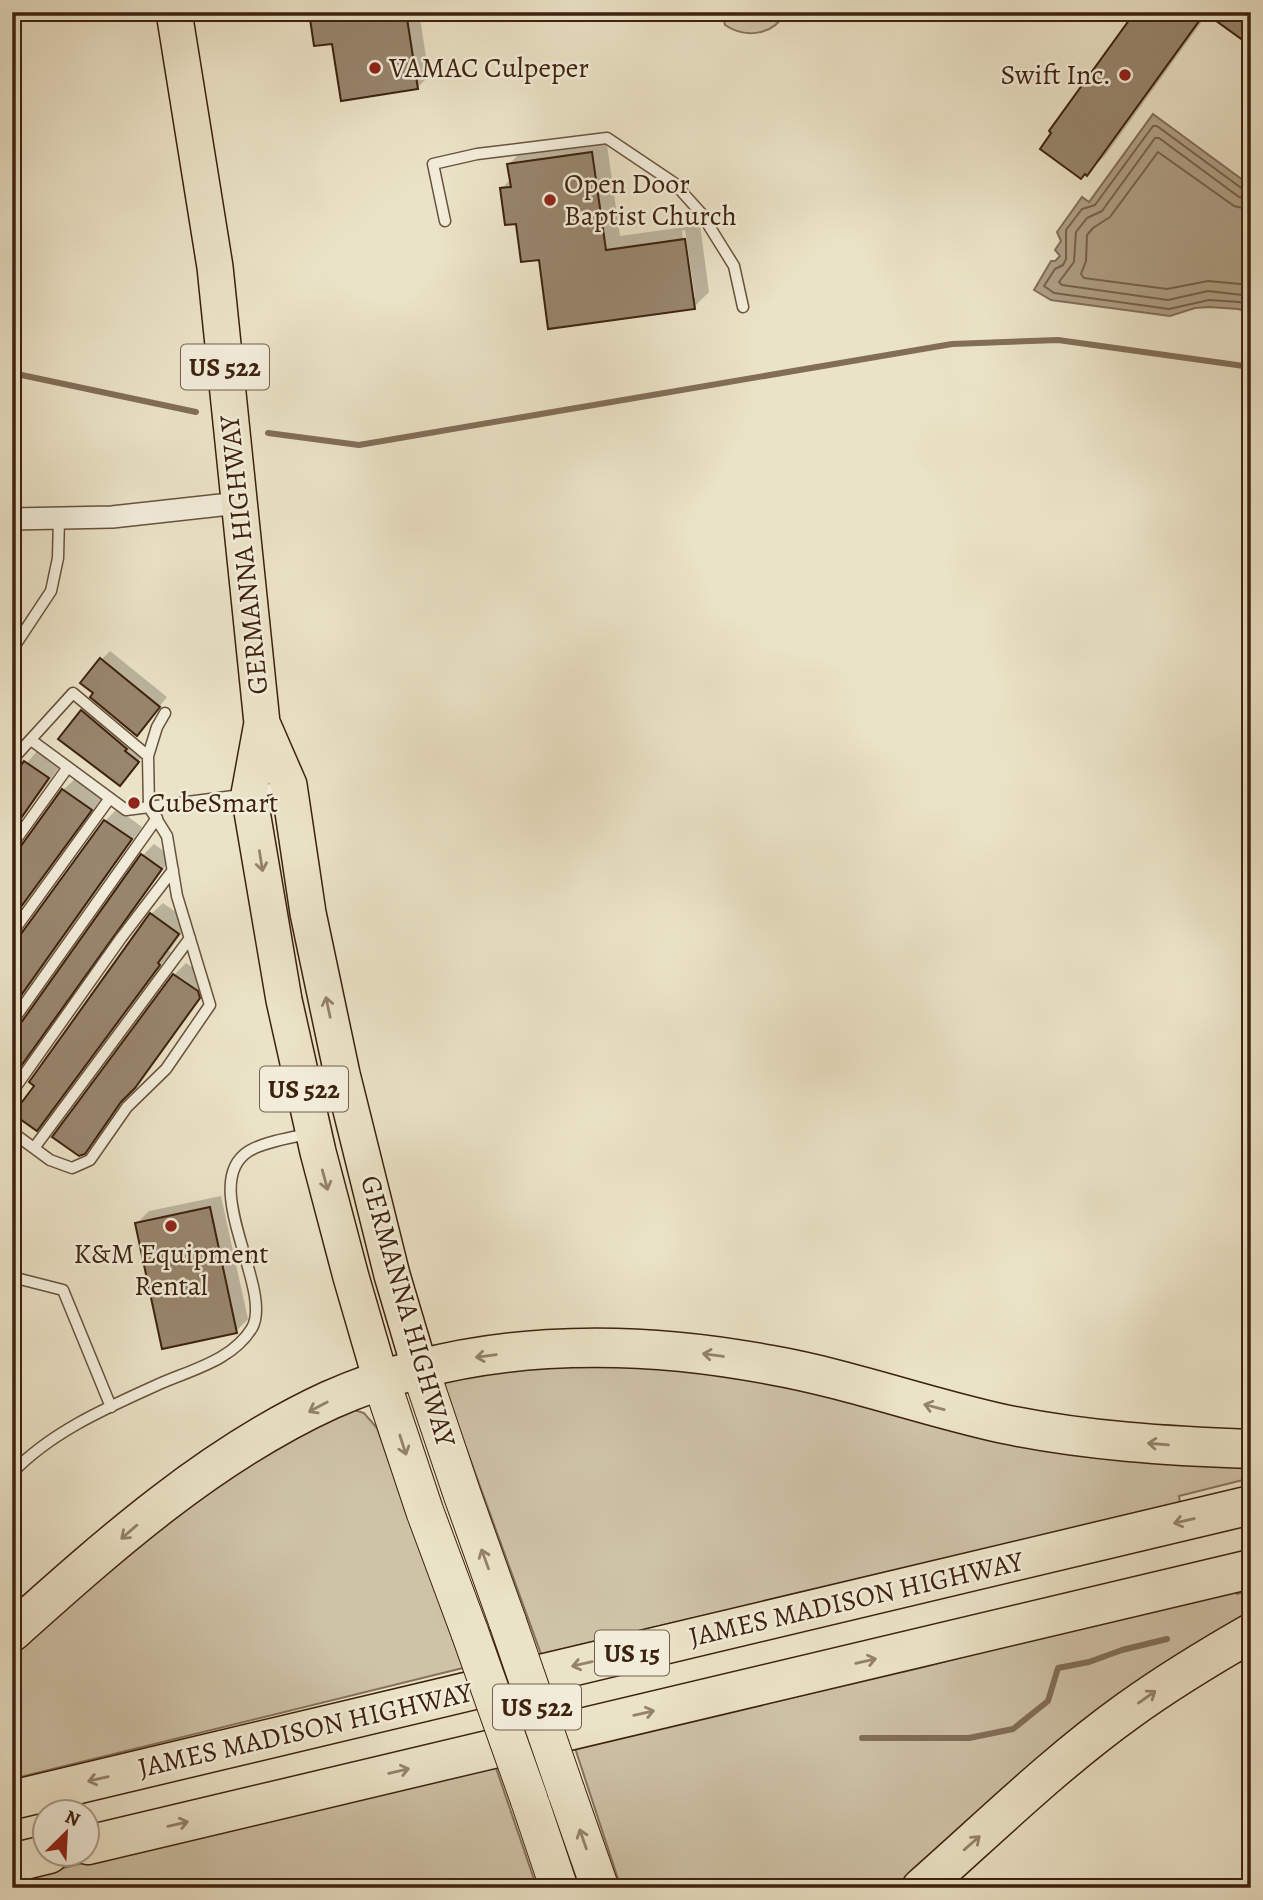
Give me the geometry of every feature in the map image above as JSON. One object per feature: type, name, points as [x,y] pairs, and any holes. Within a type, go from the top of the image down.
[{"type":"highway","points":[[12,1632],[156,1508],[261,1437],[329,1401],[381,1380],[420,1369],[506,1354],[578,1348],[639,1348],[706,1354],[773,1365],[1008,1425],[1190,1447],[1251,1449]]},
{"type":"highway","name":"GERMANNA HIGHWAY","points":[[420,1369],[600,1888]]},
{"type":"highway","name":"GERMANNA HIGHWAY","points":[[381,1380],[425,1512],[559,1888]]},
{"type":"highway","name":"JAMES MADISON HIGHWAY","points":[[12,1800],[1251,1505]]},
{"type":"highway","name":"US 15","points":[[102,1842],[1251,1569]]},
{"type":"highway","points":[[921,1888],[1071,1756],[1127,1712],[1185,1671],[1251,1633]]},
{"type":"highway","points":[[12,1863],[32,1858]]},
{"type":"main road","name":"GERMANNA HIGHWAY","points":[[174,12],[215,267],[262,723],[250,794],[284,1000],[313,1132],[381,1380]]},
{"type":"main road","name":"GERMANNA HIGHWAY","points":[[262,723],[289,785],[308,913],[340,1062],[392,1275],[420,1369]]},
{"type":"street","points":[[12,519],[112,517],[239,503]]},
{"type":"lane","points":[[445,222],[433,164],[477,154],[607,138],[674,183],[701,213],[734,266],[743,307]]},
{"type":"lane","points":[[12,650],[51,591],[58,558],[59,518]]},
{"type":"lane","points":[[12,760],[73,693],[148,756]]},
{"type":"lane","points":[[12,1132],[50,1160],[72,1168],[90,1160],[127,1107],[166,1069],[210,1005],[177,896],[167,836],[149,807],[148,756],[157,727],[165,713]]},
{"type":"lane","points":[[31,740],[125,810],[250,794],[289,785]]},
{"type":"lane","points":[[12,845],[68,767]]},
{"type":"lane","points":[[12,933],[110,798]]},
{"type":"lane","points":[[12,1022],[156,818]]},
{"type":"lane","points":[[12,1093],[121,938],[173,870]]},
{"type":"lane","points":[[34,1147],[190,939]]},
{"type":"lane","points":[[12,1473],[21,1463],[76,1423],[221,1358],[240,1343],[253,1326],[257,1308],[233,1214],[231,1178],[236,1164],[248,1152],[313,1132]]},
{"type":"lane","points":[[12,1278],[63,1290],[111,1407]]},
{"type":"shaded area","points":[[722,12],[784,14],[766,31],[749,33],[725,25]]},
{"type":"shaded area","points":[[603,1356],[1251,1457],[1251,1478],[1179,1496],[1180,1503],[541,1654],[444,1387],[447,1378]]},
{"type":"shaded area","points":[[351,1409],[364,1413],[377,1428],[463,1668],[12,1779],[12,1649],[206,1483]]},
{"type":"shaded area","points":[[1234,1586],[1237,1594],[1251,1590],[1251,1616],[905,1888],[621,1888],[575,1748],[924,1667]]},
{"type":"shaded area","points":[[495,1765],[537,1888],[12,1888],[12,1880],[62,1868],[102,1868],[102,1859]]},
{"type":"water","points":[[1153,114],[1251,186],[1251,312],[1209,307],[1195,308],[1170,316],[1051,300],[1034,290],[1051,261],[1060,256],[1055,250],[1061,241],[1057,232],[1082,197],[1089,202]]},
{"type":"building","name":"VAMAC Culpeper","points":[[309,12],[406,12],[418,89],[341,101],[332,44],[314,46]]},
{"type":"building","name":"Swift Inc.","points":[[1135,12],[1251,12],[1251,46],[1205,13],[1087,176],[1085,174],[1081,179],[1040,149],[1051,133],[1049,131]]},
{"type":"building","points":[[592,152],[606,250],[685,239],[695,309],[548,329],[539,260],[521,262],[516,224],[505,225],[500,188],[511,187],[507,164]]},
{"type":"building","points":[[100,658],[160,707],[137,736],[90,697],[93,693],[80,683]]},
{"type":"building","points":[[81,710],[139,762],[120,786],[58,739]]},
{"type":"building","points":[[24,761],[49,778],[12,831],[12,778]]},
{"type":"building","points":[[62,789],[92,810],[12,919],[12,853],[18,850]]},
{"type":"building","points":[[104,820],[132,839],[12,1008],[12,941],[18,938]]},
{"type":"building","points":[[141,854],[162,869],[16,1073],[12,1071],[12,1030],[18,1027]]},
{"type":"building","points":[[150,913],[179,934],[158,963],[160,965],[37,1131],[13,1114],[34,1086],[29,1082]]},
{"type":"building","points":[[173,974],[198,991],[200,998],[85,1154],[79,1156],[52,1137]]},
{"type":"building","points":[[210,1207],[237,1333],[162,1349],[135,1223]]},
{"type":"waterway","points":[[268,433],[359,445],[952,344],[1058,340],[1251,367]]},
{"type":"waterway","points":[[12,373],[196,412]]},
{"type":"waterway","points":[[862,1738],[969,1738],[1013,1729],[1048,1701],[1058,1668],[1089,1662],[1122,1650],[1167,1639]]},
{"type":"place","name":"VAMAC Culpeper","points":[[375,68]]},
{"type":"place","name":"Swift Inc.","points":[[1125,75]]},
{"type":"place","name":"Open Door Baptist Church","points":[[550,200]]},
{"type":"place","name":"CubeSmart","points":[[134,803]]},
{"type":"place","name":"K&M Equipment Rental","points":[[171,1226]]}]
